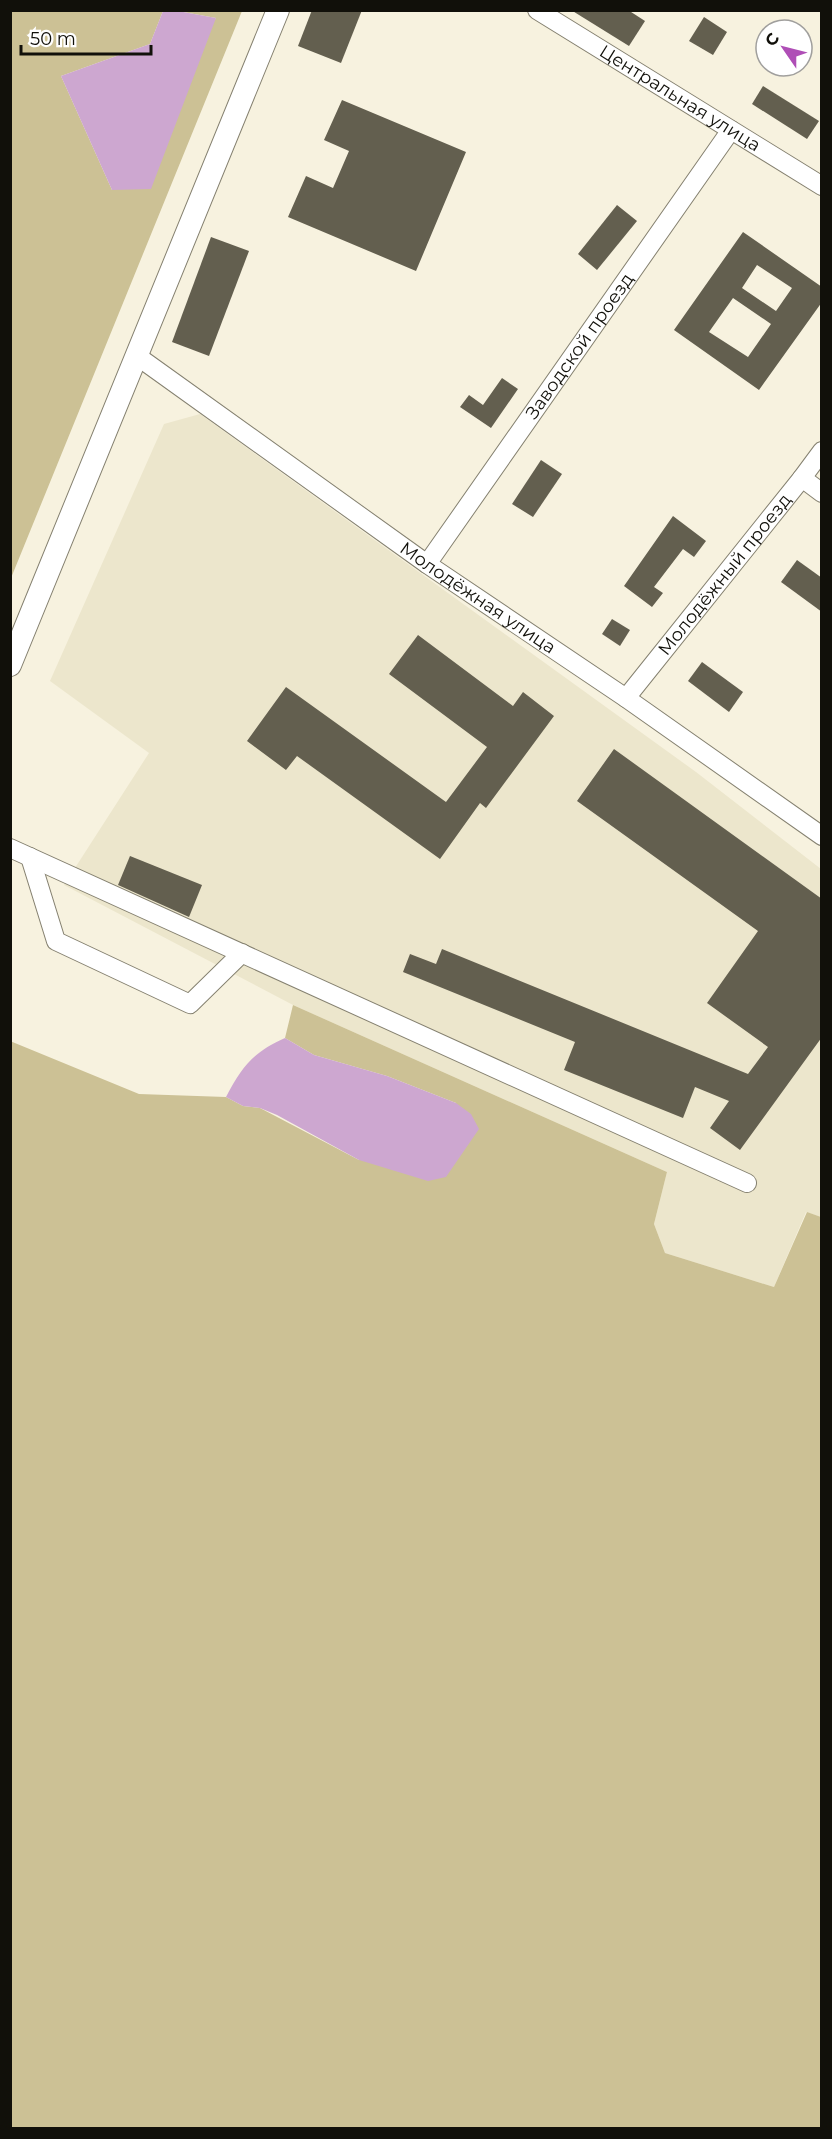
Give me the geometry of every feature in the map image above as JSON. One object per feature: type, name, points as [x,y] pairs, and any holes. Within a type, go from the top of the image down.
[{"type":"main road","points":[[10,665],[278,10]]},
{"type":"street","name":"Центральная улица","points":[[537,10],[822,186]]},
{"type":"street","name":"Заводской проезд","points":[[427,564],[731,130]]},
{"type":"street","name":"Молодёжная улица","points":[[137,356],[427,564],[626,698],[822,836]]},
{"type":"street","name":"Молодёжный проезд","points":[[626,698],[822,451]]},
{"type":"street","points":[[802,478],[822,493]]},
{"type":"street","points":[[10,848],[747,1183]]},
{"type":"street","points":[[30,857],[56,941],[190,1004],[242,953]]},
{"type":"shaded area","points":[[10,11],[163,11],[150,44],[61,76],[112,190],[216,18],[178,11],[242,11],[11,578]]},
{"type":"shaded area","points":[[163,11],[178,11],[216,18],[151,189],[112,190],[61,76],[150,44]]},
{"type":"shaded area","points":[[200,414],[696,772],[821,869],[821,1217],[806,1212],[774,1287],[665,1253],[654,1224],[667,1172],[293,1005],[64,885],[149,753],[50,681],[164,424]]},
{"type":"shaded area","points":[[293,1005],[667,1172],[654,1224],[665,1253],[774,1287],[807,1212],[821,1217],[821,2128],[11,2128],[10,1041],[139,1094],[226,1097],[243,1106],[260,1108],[359,1160],[456,1103],[387,1076],[314,1055],[285,1038]]},
{"type":"shaded area","points":[[285,1038],[314,1055],[387,1076],[456,1103],[471,1114],[479,1129],[446,1177],[428,1181],[359,1160],[277,1115],[260,1108],[243,1106],[226,1097],[237,1077],[256,1055]]},
{"type":"building","points":[[312,10],[362,10],[341,63],[298,46]]},
{"type":"building","points":[[571,10],[628,10],[645,21],[629,46]]},
{"type":"building","points":[[704,17],[727,32],[713,55],[689,41]]},
{"type":"building","points":[[763,86],[819,121],[807,139],[752,104]]},
{"type":"building","points":[[342,100],[466,152],[416,271],[288,217],[306,176],[333,188],[349,151],[324,140]]},
{"type":"building","points":[[617,205],[637,221],[597,270],[578,254]]},
{"type":"building","points":[[743,232],[822,287],[822,302],[759,390],[674,330]],"holes":[[[757,265],[792,288],[776,311],[742,288]],[[733,298],[771,324],[748,357],[709,332]]]},
{"type":"building","points":[[211,237],[249,251],[209,356],[172,342]]},
{"type":"building","points":[[502,378],[518,389],[491,428],[460,407],[469,395],[483,405]]},
{"type":"building","points":[[541,460],[562,474],[533,517],[512,504]]},
{"type":"building","points":[[673,516],[706,541],[694,557],[683,549],[654,587],[663,593],[652,607],[624,586]]},
{"type":"building","points":[[797,560],[822,578],[822,612],[781,582]]},
{"type":"building","points":[[612,619],[630,630],[620,646],[602,634]]},
{"type":"building","points":[[418,635],[513,706],[523,692],[554,716],[486,808],[480,803],[440,859],[297,756],[286,770],[247,741],[286,687],[446,802],[487,747],[389,674]]},
{"type":"building","points":[[702,662],[743,692],[729,712],[688,681]]},
{"type":"building","points":[[614,749],[822,899],[822,1037],[740,1150],[710,1128],[729,1101],[695,1087],[683,1118],[564,1070],[575,1042],[403,972],[410,954],[436,964],[442,949],[748,1074],[768,1047],[707,1003],[758,931],[577,801]]},
{"type":"building","points":[[130,856],[202,885],[189,917],[118,885]]}]
